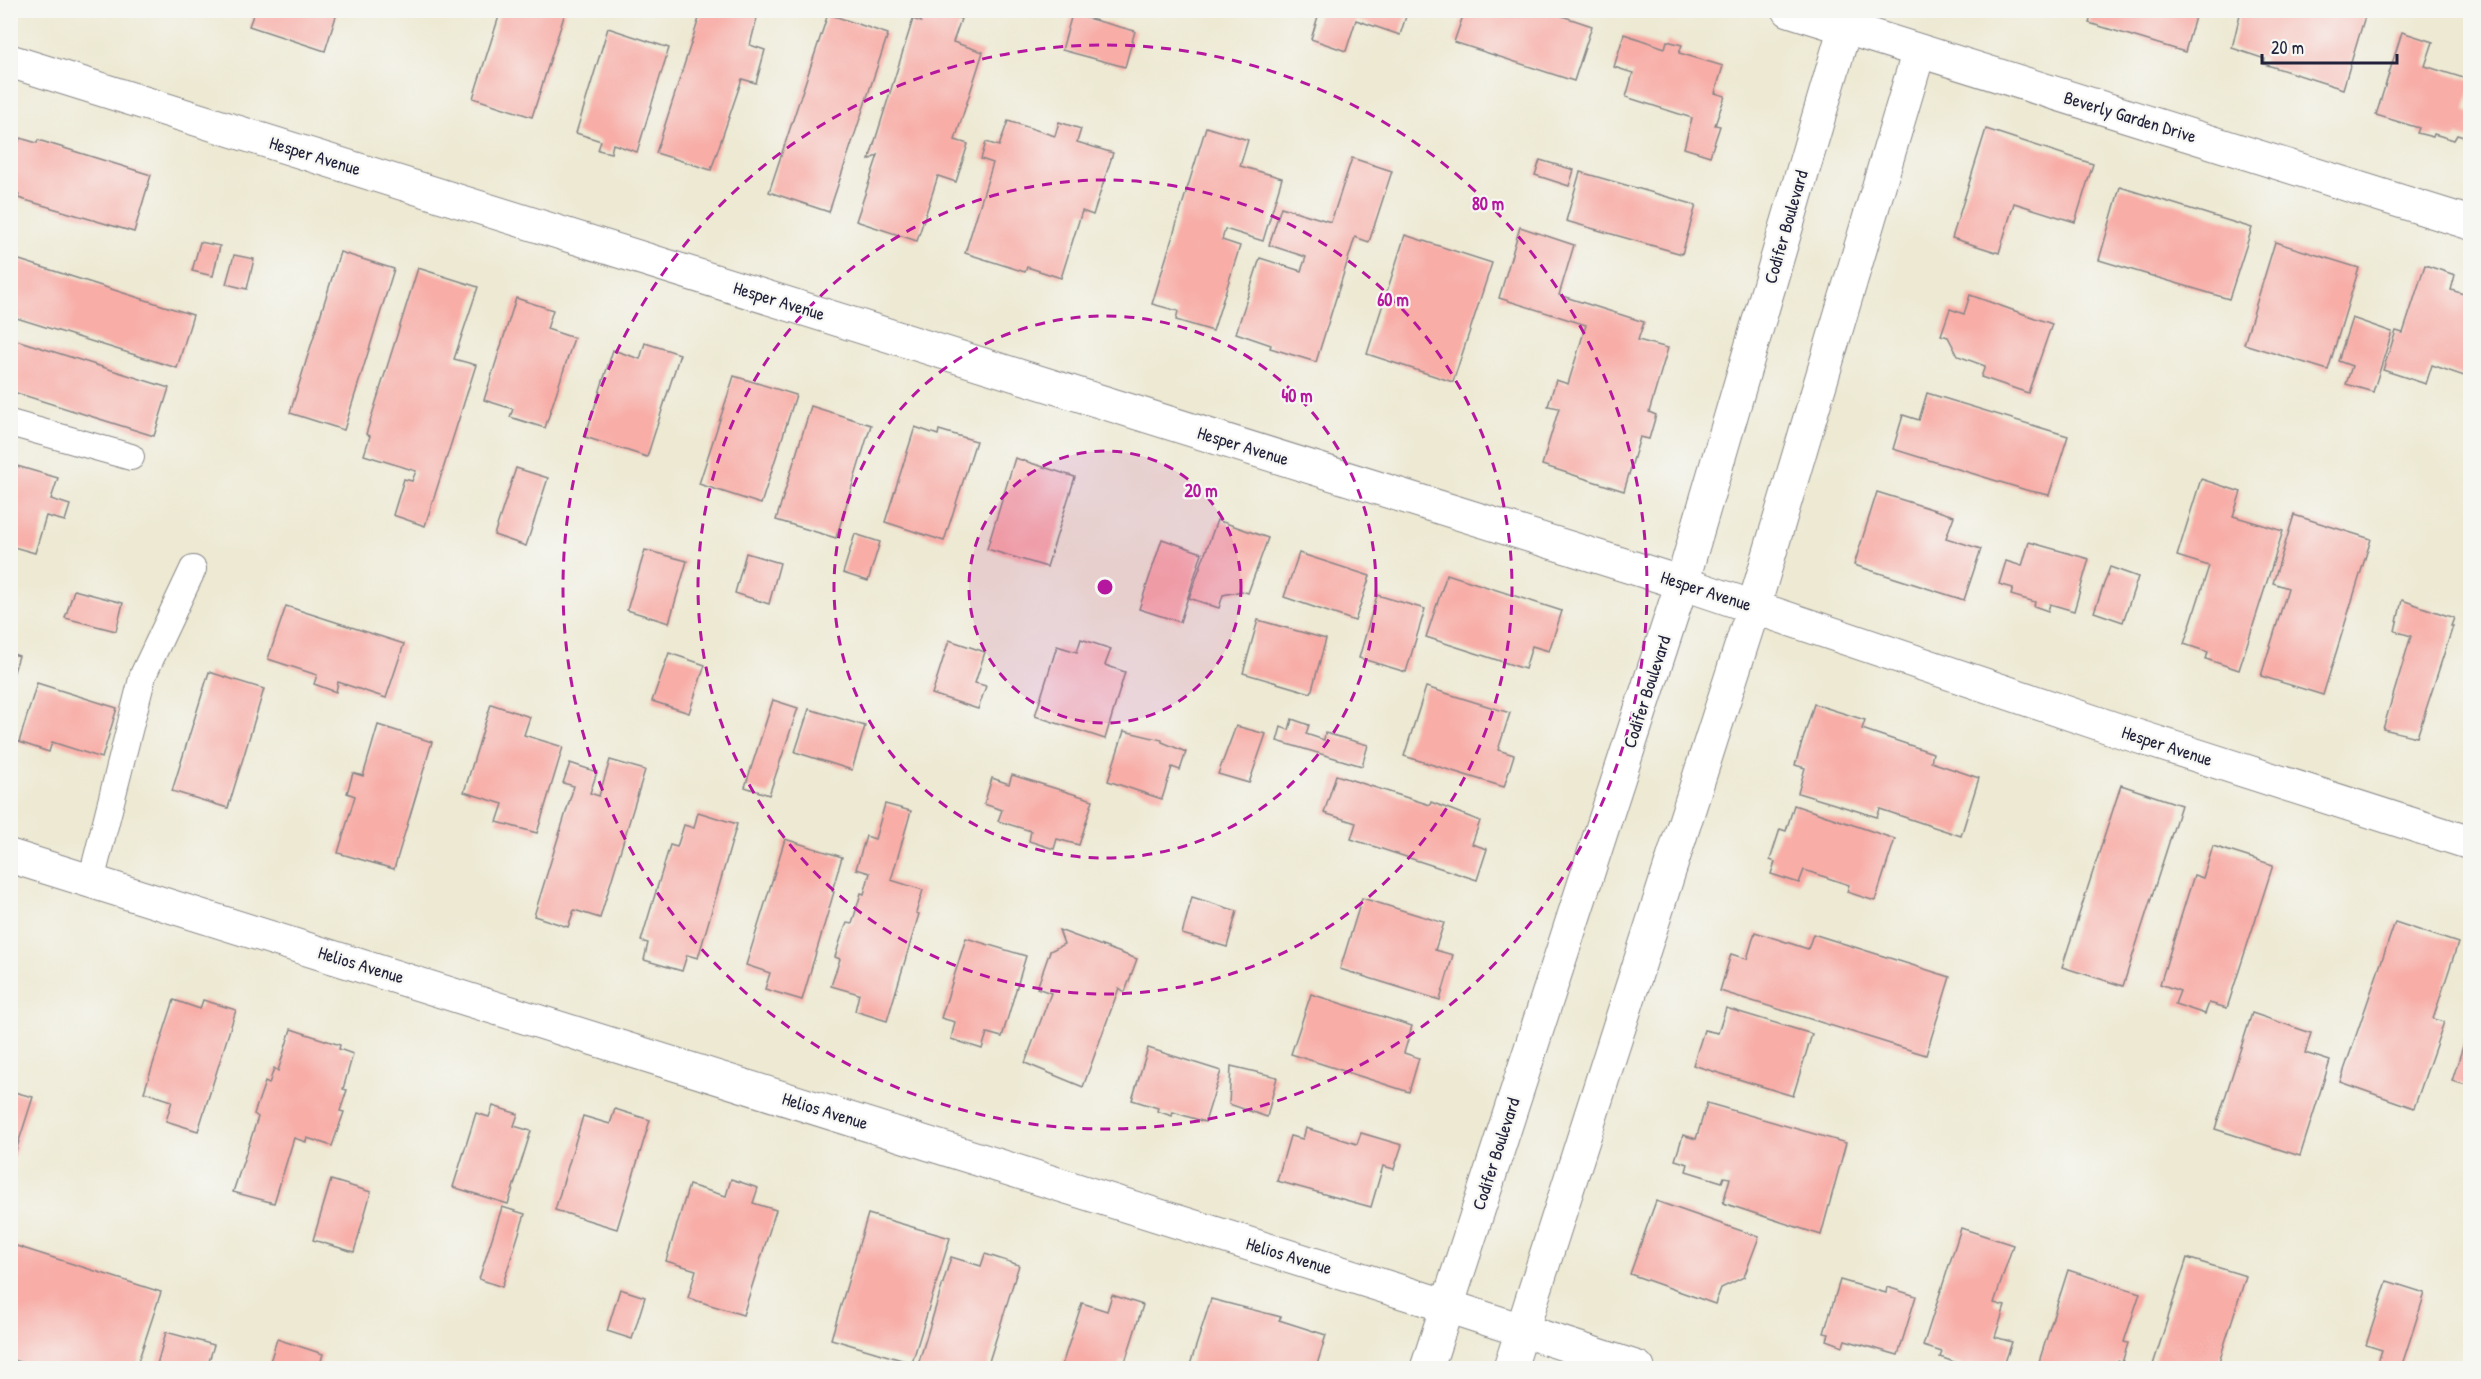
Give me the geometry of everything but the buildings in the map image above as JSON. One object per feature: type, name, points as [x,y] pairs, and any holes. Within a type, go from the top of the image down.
[{"type":"street","name":"Beverly Garden Drive","points":[[1789,10],[1847,19],[1919,51],[2470,223]]},
{"type":"street","name":"Codifer Boulevard","points":[[1427,1368],[1682,583],[1847,19]]},
{"type":"street","points":[[1510,1368],[1754,606],[1919,51]]},
{"type":"street","name":"Hesper Avenue","points":[[10,61],[1682,583],[2127,733],[2470,843]]},
{"type":"street","name":"Helios Avenue","points":[[10,856],[1447,1306],[1638,1368]]},
{"type":"lane","points":[[10,423],[131,457]]},
{"type":"lane","points":[[91,881],[143,675],[193,569]]}]
